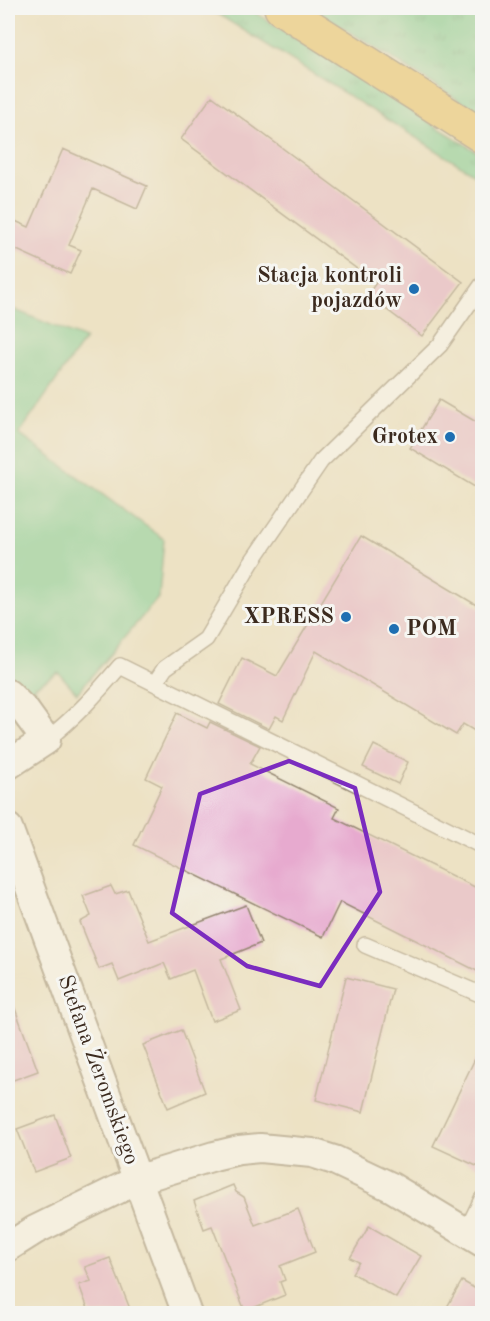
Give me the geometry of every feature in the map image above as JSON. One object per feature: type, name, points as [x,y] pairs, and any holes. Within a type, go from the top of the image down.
[{"type":"main road","points":[[281,8],[483,136]]},
{"type":"street","points":[[8,694],[25,711],[46,740],[8,765]]},
{"type":"street","name":"Stefana Żeromskiego","points":[[8,828],[187,1314]]},
{"type":"street","points":[[8,1247],[35,1230],[138,1179],[239,1150],[260,1148],[312,1154],[334,1160],[365,1174],[474,1237]]},
{"type":"lane","points":[[155,683],[165,668],[206,639],[250,563],[321,461],[440,345],[483,285]]},
{"type":"lane","points":[[46,740],[88,704],[120,666],[483,846]]},
{"type":"lane","points":[[365,945],[483,995]]},
{"type":"lane","points":[[474,1237],[483,1199]]},
{"type":"highlighted area","points":[[289,761],[355,788],[380,892],[320,986],[247,966],[172,913],[200,794]]},
{"type":"green space","points":[[208,8],[248,8],[482,155],[482,179]]},
{"type":"green space","points":[[312,8],[469,8],[482,16],[482,115]]},
{"type":"green space","points":[[8,307],[85,339],[19,434],[164,539],[159,597],[77,693],[58,672],[34,687],[45,706],[20,722],[8,710]]},
{"type":"building","points":[[212,96],[463,282],[422,336],[367,295],[376,283],[181,139]]},
{"type":"building","points":[[63,149],[147,186],[137,209],[93,189],[69,245],[81,250],[70,274],[8,246],[8,218],[29,227]]},
{"type":"building","name":"Grotex","points":[[439,400],[483,426],[483,492],[410,448]]},
{"type":"building","name":"POM","points":[[361,536],[483,609],[483,736],[463,724],[456,735],[316,651],[283,720],[276,716],[269,729],[219,704],[242,658],[277,676]]},
{"type":"building","points":[[177,713],[207,728],[210,722],[260,746],[250,764],[339,808],[334,818],[483,891],[483,974],[340,902],[323,937],[134,845],[162,786],[146,778]]},
{"type":"building","points":[[374,745],[408,762],[398,784],[363,767]]},
{"type":"building","points":[[111,886],[115,894],[128,890],[149,941],[246,905],[261,943],[221,959],[241,1010],[212,1021],[193,970],[171,979],[164,963],[119,981],[112,964],[99,969],[80,922],[91,916],[83,896]]},
{"type":"building","points":[[346,977],[393,989],[363,1112],[316,1100]]},
{"type":"building","points":[[8,995],[10,995],[38,1071],[8,1082]]},
{"type":"building","points":[[181,1030],[205,1092],[168,1108],[143,1045]]},
{"type":"building","points":[[483,1042],[483,1169],[433,1146]]},
{"type":"building","points":[[55,1115],[71,1158],[34,1172],[17,1129]]},
{"type":"building","points":[[233,1185],[236,1192],[244,1197],[255,1225],[298,1209],[315,1252],[280,1266],[285,1280],[280,1282],[285,1295],[245,1311],[212,1226],[204,1229],[194,1201]]},
{"type":"building","points":[[369,1226],[421,1256],[396,1298],[352,1273],[359,1262],[350,1258]]},
{"type":"building","points":[[110,1258],[132,1314],[90,1314],[79,1285],[91,1281],[85,1267]]},
{"type":"building","points":[[462,1281],[483,1293],[483,1314],[443,1314]]},
{"type":"place","name":"Stacja kontroli pojazdów","points":[[414,289]]},
{"type":"place","name":"Grotex","points":[[450,437]]},
{"type":"place","name":"XPRESS","points":[[346,617]]},
{"type":"place","name":"POM","points":[[394,629]]}]
